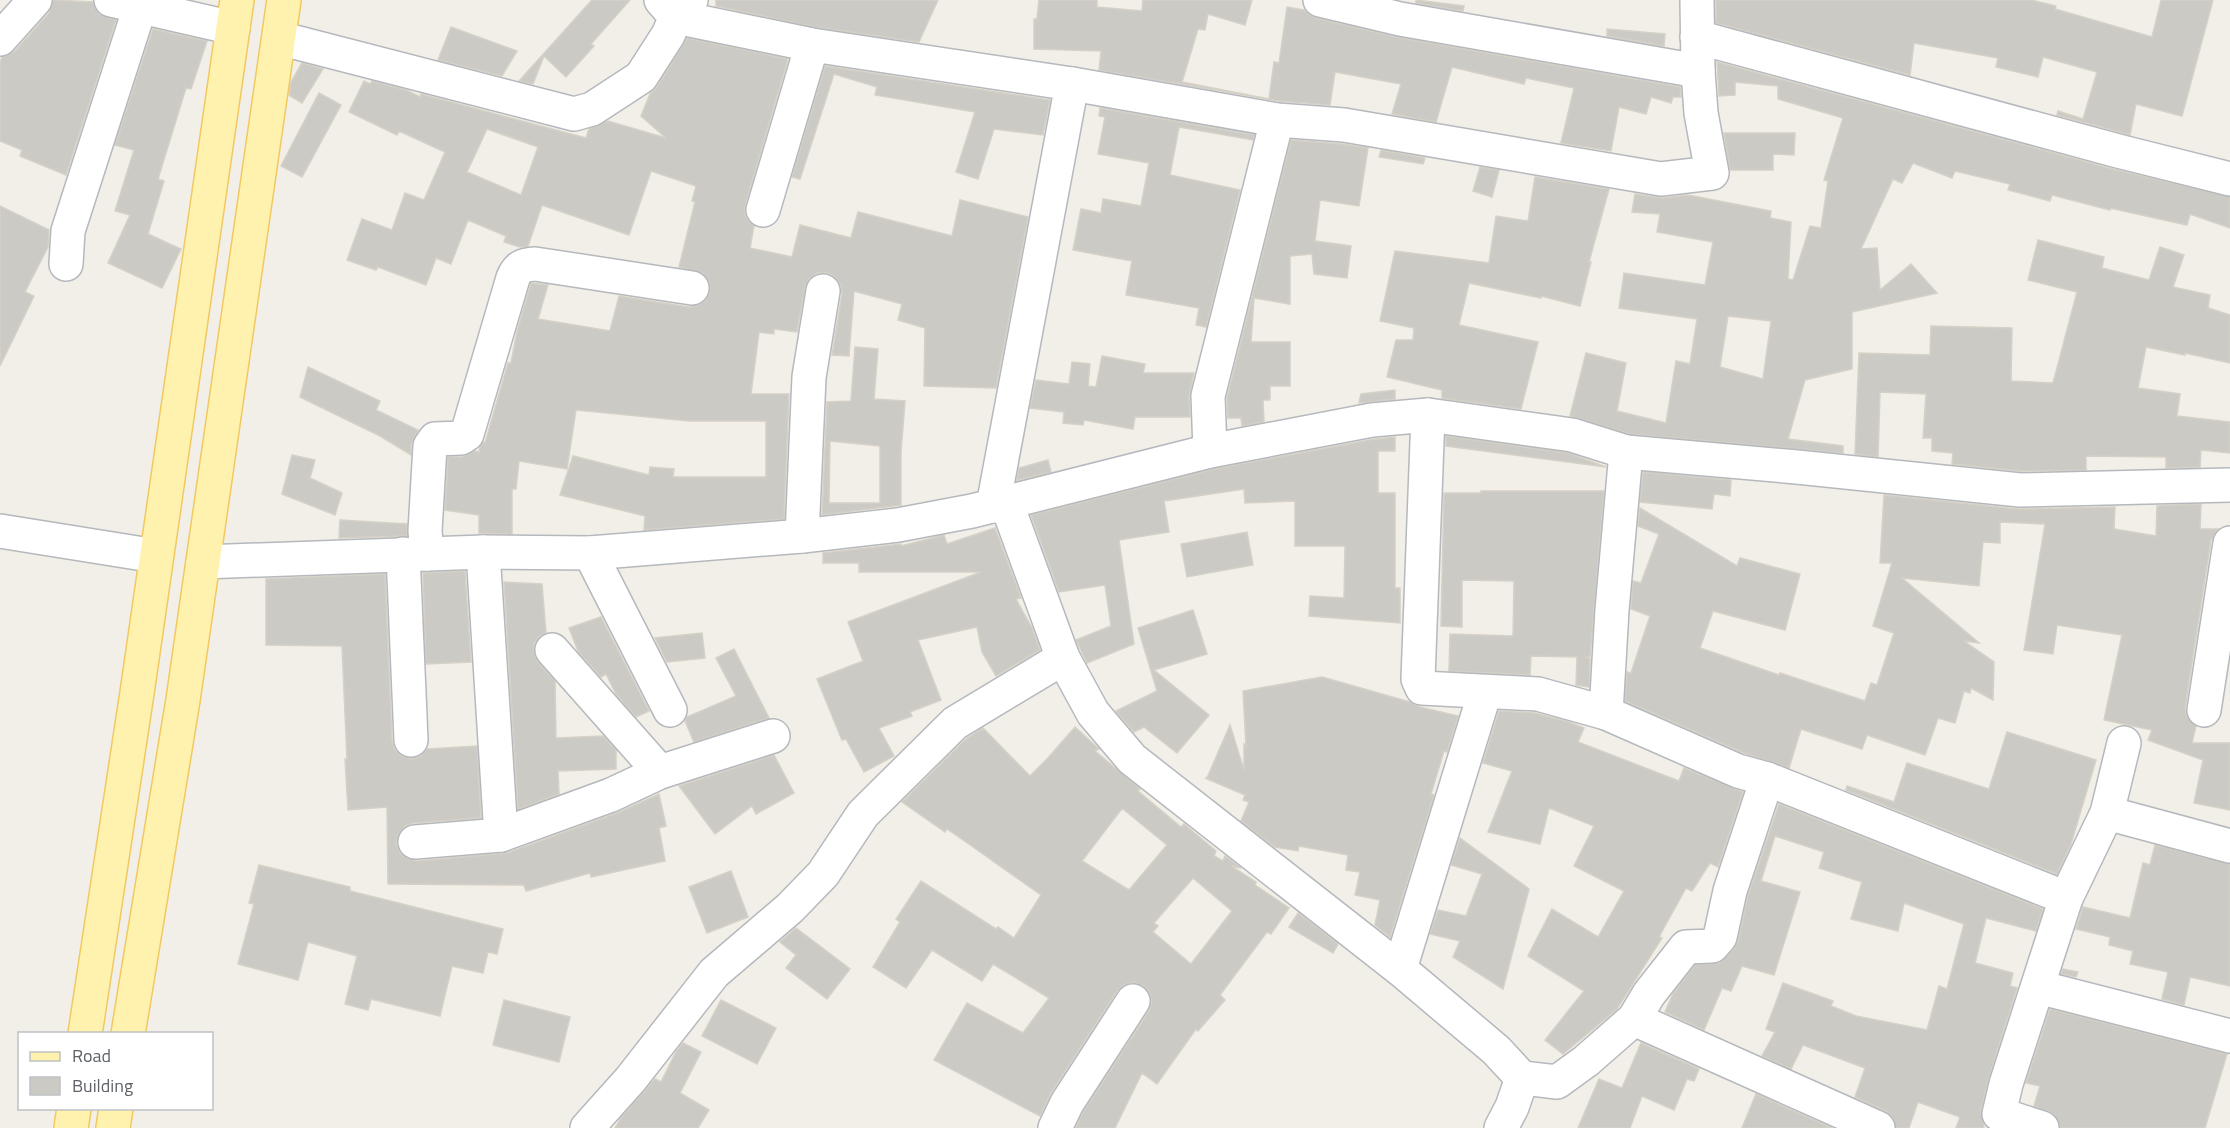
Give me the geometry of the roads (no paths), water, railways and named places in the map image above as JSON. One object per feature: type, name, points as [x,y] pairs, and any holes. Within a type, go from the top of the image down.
[{"type":"main road","points":[[128,1032],[183,700],[284,0]]},
{"type":"main road","points":[[85,1032],[137,693],[235,14]]},
{"type":"main road","points":[[137,693],[183,700]]},
{"type":"main road","points":[[71,1128],[74,1110]]},
{"type":"main road","points":[[113,1128],[116,1110]]},
{"type":"street","points":[[0,39],[34,0]]},
{"type":"street","points":[[1320,0],[1400,19],[1698,71]]},
{"type":"street","points":[[279,38],[574,114],[592,109],[640,77],[668,35],[676,6],[812,45],[1072,84],[1277,120],[1344,125],[1661,179],[1712,173],[1701,113],[1697,0]]},
{"type":"street","points":[[66,264],[68,231],[126,4],[235,14]]},
{"type":"street","points":[[1697,37],[2230,179]]},
{"type":"street","points":[[763,210],[812,45]]},
{"type":"street","points":[[1072,84],[999,504],[1063,658],[1093,713],[1132,759],[1400,969],[1496,1050],[1522,1078],[1557,1082],[1586,1061],[1634,1019],[1649,994],[1686,946],[1712,946],[1720,937],[1730,891],[1767,779]]},
{"type":"street","points":[[1210,451],[1208,396],[1277,120]]},
{"type":"street","points":[[411,740],[415,554],[425,531],[430,447],[435,439],[461,438],[467,434],[517,269],[524,265],[535,264],[692,288]]},
{"type":"street","points":[[802,536],[809,377],[823,291]]},
{"type":"street","points":[[202,562],[483,552],[591,553],[802,536],[898,525],[999,504],[1210,451],[1372,420],[1428,415],[1572,435],[1626,452],[2020,490],[2230,485]]},
{"type":"street","points":[[1428,415],[1418,679],[1422,688],[1538,694],[1606,713],[1738,771],[1767,779],[2066,898]]},
{"type":"street","points":[[1606,713],[1612,610],[1626,452]]},
{"type":"street","points":[[0,531],[156,556]]},
{"type":"street","points":[[2204,710],[2230,543]]},
{"type":"street","points":[[483,552],[501,835]]},
{"type":"street","points":[[591,553],[670,710]]},
{"type":"street","points":[[552,650],[660,772]]},
{"type":"street","points":[[587,1128],[630,1080],[714,973],[790,908],[823,873],[863,814],[955,723],[1063,658]]},
{"type":"street","points":[[1400,969],[1485,692]]},
{"type":"street","points":[[415,842],[501,835],[611,795],[660,772],[773,735]]},
{"type":"street","points":[[2042,1128],[1999,1114],[2006,1084],[2066,898],[2108,813],[2124,743]]},
{"type":"street","points":[[2108,813],[2230,846]]},
{"type":"street","points":[[2038,987],[2230,1036]]},
{"type":"street","points":[[1055,1128],[1067,1103],[1133,1001]]},
{"type":"street","points":[[1634,1019],[1878,1128]]},
{"type":"street","points":[[1501,1128],[1512,1107],[1522,1078]]}]
